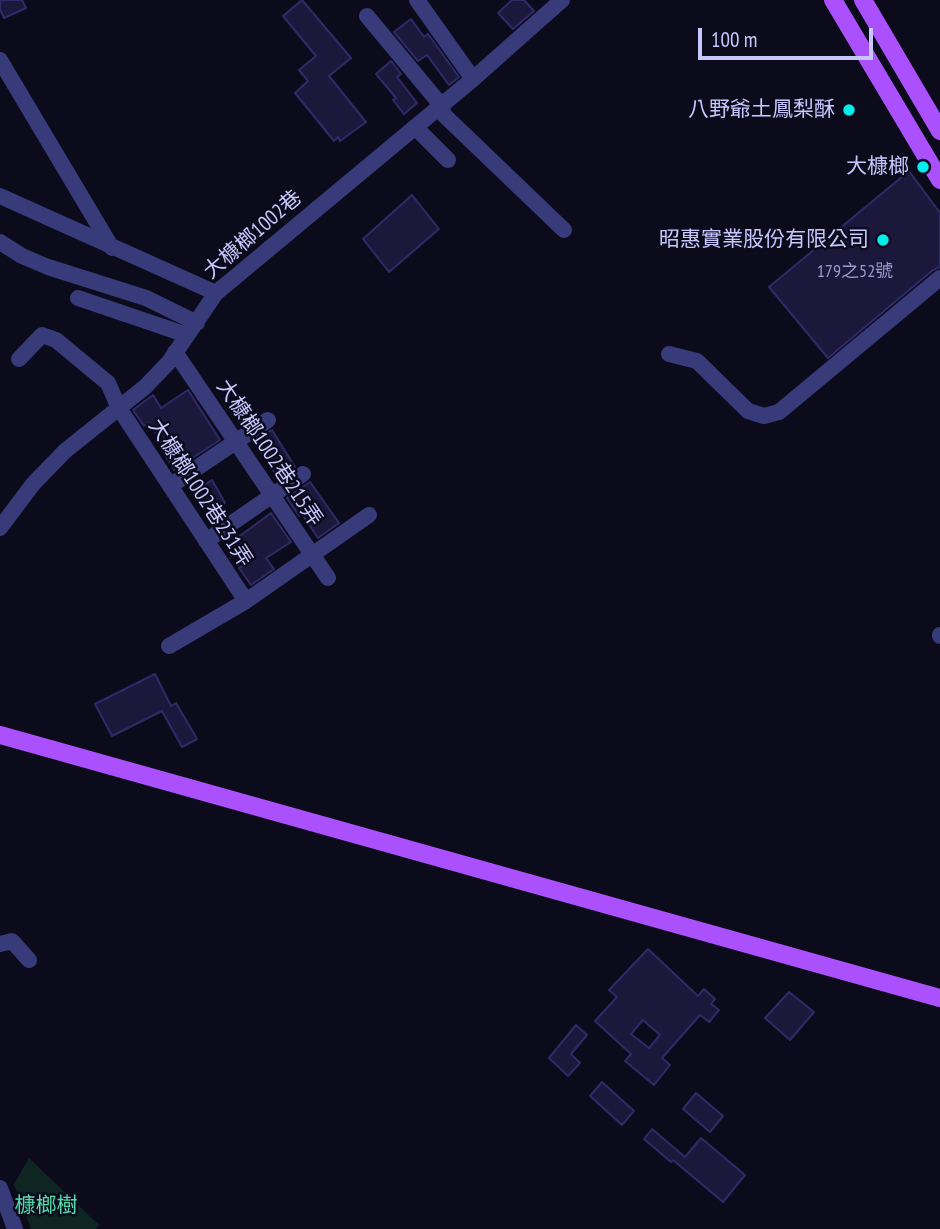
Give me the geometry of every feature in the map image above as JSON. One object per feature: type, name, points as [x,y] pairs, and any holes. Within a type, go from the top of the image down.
[{"type":"main road","points":[[832,0],[940,180]]},
{"type":"main road","points":[[863,0],[940,131]]},
{"type":"main road","points":[[0,735],[940,998]]},
{"type":"street","points":[[417,0],[473,79]]},
{"type":"street","name":"大槺榔1002巷","points":[[0,528],[33,484],[65,451],[145,387],[176,352],[216,293],[473,79],[562,0]]},
{"type":"street","points":[[367,16],[441,105],[444,115],[564,230]]},
{"type":"street","points":[[0,60],[112,248]]},
{"type":"street","points":[[415,127],[448,160]]},
{"type":"street","points":[[0,196],[216,293]]},
{"type":"street","points":[[0,242],[22,256],[48,267],[146,298],[192,329]]},
{"type":"street","points":[[669,354],[697,361],[748,411],[764,416],[779,412],[940,278]]},
{"type":"street","points":[[78,298],[192,329]]},
{"type":"street","name":"大槺榔1002巷231弄","points":[[19,359],[41,335],[56,340],[108,383],[119,408],[246,601]]},
{"type":"street","name":"大槺榔1002巷215弄","points":[[176,352],[328,578]]},
{"type":"street","points":[[170,486],[268,420]]},
{"type":"street","points":[[206,541],[303,474]]},
{"type":"street","points":[[169,646],[246,601],[369,515]]},
{"type":"street","points":[[0,944],[12,940],[29,960]]},
{"type":"street","points":[[0,1188],[15,1229]]},
{"type":"green space","name":"槺榔樹","points":[[29,1158],[99,1225],[96,1229],[31,1229],[14,1184]]},
{"type":"building","points":[[0,0],[22,0],[26,8],[4,18]]},
{"type":"building","points":[[302,0],[351,58],[329,76],[366,122],[340,141],[338,137],[334,141],[295,93],[308,81],[299,70],[316,56],[283,16]]},
{"type":"building","points":[[512,0],[524,0],[534,11],[513,29],[498,13]]},
{"type":"building","points":[[411,19],[424,37],[428,34],[459,77],[449,85],[427,55],[418,61],[394,32]]},
{"type":"building","points":[[391,61],[401,74],[397,77],[417,103],[404,114],[393,100],[396,98],[376,74]]},
{"type":"building","name":"昭惠實業股份有限公司","points":[[909,171],[940,213],[940,267],[828,358],[769,287]]},
{"type":"building","points":[[412,195],[439,229],[389,272],[363,239]]},
{"type":"building","points":[[188,390],[220,440],[174,470],[161,448],[165,446],[149,423],[144,426],[133,410],[153,395],[161,408]]},
{"type":"building","points":[[272,430],[295,467],[278,478],[254,442]]},
{"type":"building","points":[[212,480],[225,503],[218,507],[224,516],[215,522],[194,492]]},
{"type":"building","points":[[310,482],[339,523],[318,538],[287,498]]},
{"type":"building","points":[[271,513],[291,542],[266,558],[274,569],[251,585],[239,568],[248,562],[233,541]]},
{"type":"building","points":[[155,674],[171,706],[176,703],[197,739],[182,747],[162,711],[112,736],[95,704]]},
{"type":"building","points":[[648,949],[698,996],[704,989],[715,999],[711,1004],[719,1010],[709,1022],[700,1015],[662,1058],[670,1065],[654,1085],[625,1061],[631,1054],[595,1021],[617,997],[609,990]],"holes":[[[643,1020],[660,1035],[649,1048],[631,1034]]]},
{"type":"building","points":[[789,992],[814,1012],[790,1040],[765,1018]]},
{"type":"building","points":[[576,1025],[587,1035],[571,1054],[580,1063],[568,1076],[549,1058]]},
{"type":"building","points":[[602,1082],[634,1111],[622,1125],[590,1096]]},
{"type":"building","points":[[696,1093],[723,1116],[710,1132],[683,1109]]},
{"type":"building","points":[[652,1129],[685,1157],[701,1138],[745,1175],[723,1202],[644,1139]]},
{"type":"place","name":"八野爺土鳳梨酥","points":[[849,110]]},
{"type":"place","name":"大槺榔","points":[[923,167]]},
{"type":"place","name":"昭惠實業股份有限公司","points":[[883,240]]}]
